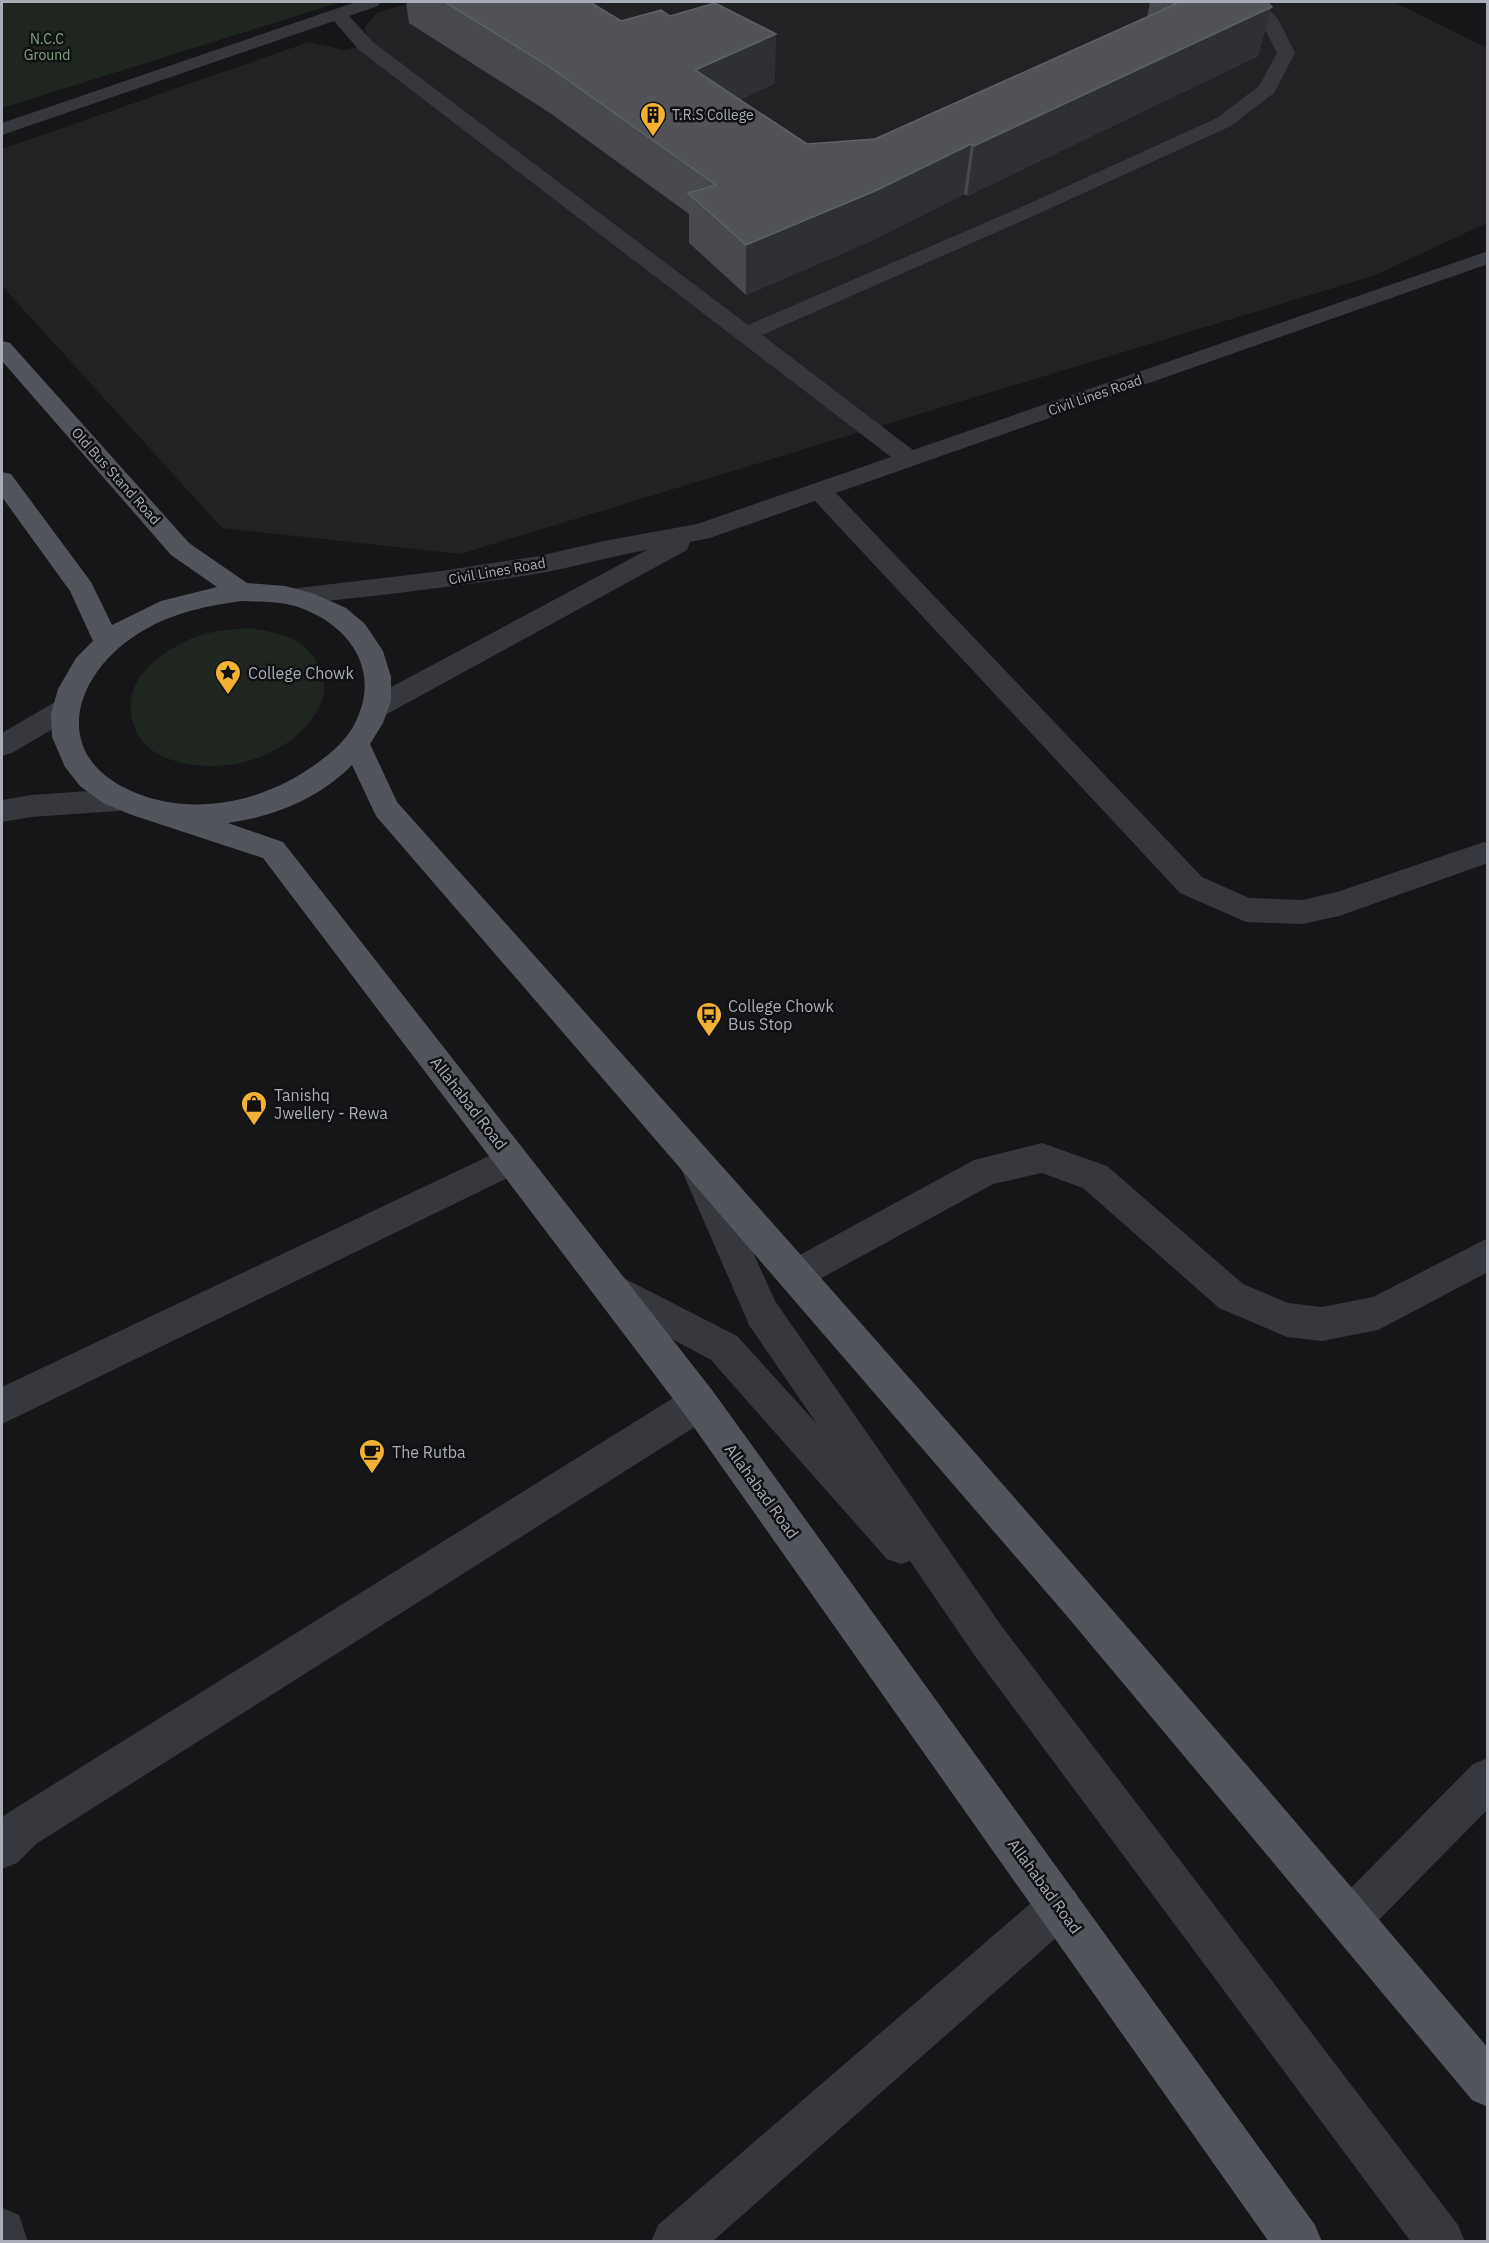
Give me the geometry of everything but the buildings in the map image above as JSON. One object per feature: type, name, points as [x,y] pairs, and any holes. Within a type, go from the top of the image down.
[{"type":"main road","name":"Old Bus Stand Road","points":[[2,348],[180,549],[241,592]]},
{"type":"main road","points":[[2,480],[82,588],[107,643]]},
{"type":"main road","points":[[241,592],[290,596],[332,611],[363,636],[378,669],[377,707],[357,745],[320,778],[270,803],[214,815],[163,813],[118,800],[85,776],[66,745],[65,709],[79,674],[107,643],[145,617],[189,600],[241,592]]},
{"type":"main road","points":[[357,745],[386,808],[797,1274],[1351,1918],[1488,2084]]},
{"type":"main road","name":"Allahabad Road","points":[[163,813],[273,850],[699,1403],[1298,2241]]},
{"type":"street","points":[[2,129],[372,2]]},
{"type":"street","points":[[746,334],[1035,208],[1224,122],[1267,89],[1286,53],[1269,18],[1251,2]]},
{"type":"street","points":[[337,14],[366,46],[911,460]]},
{"type":"street","name":"Civil Lines Road","points":[[290,596],[434,582],[539,565],[604,549],[701,532],[1488,257]]},
{"type":"street","points":[[820,491],[1191,885],[1246,910],[1302,912],[1339,903],[1484,853]]},
{"type":"street","name":"Civil Lines Road","points":[[377,707],[701,532]]},
{"type":"street","points":[[2,746],[65,709]]},
{"type":"street","points":[[2,811],[30,806],[118,800]]},
{"type":"street","points":[[692,1155],[762,1313],[989,1642],[1441,2241]]},
{"type":"street","points":[[797,1274],[986,1171],[1042,1158],[1095,1177],[1231,1296],[1287,1320],[1322,1324],[1378,1313],[1488,1254]]},
{"type":"street","points":[[2,1406],[512,1160]]},
{"type":"street","points":[[610,1287],[724,1348],[989,1642]]},
{"type":"street","points":[[2,1848],[21,1829],[699,1403]]},
{"type":"street","points":[[1351,1918],[1488,1779]]},
{"type":"street","points":[[675,2241],[1060,1906]]},
{"type":"street","points":[[2,2232],[4,2241]]},
{"type":"shaded area","points":[[414,2],[1394,2],[1487,48],[1487,223],[1373,276],[460,554],[222,528],[2,286],[2,149],[309,42],[344,50],[366,46],[365,27],[377,13]]},
{"type":"green space","name":"N.C.C Ground","points":[[2,2],[341,2],[2,108]]},
{"type":"green space","points":[[248,628],[275,633],[300,643],[318,664],[324,682],[323,697],[317,711],[304,728],[288,742],[270,753],[249,761],[227,765],[205,766],[184,763],[153,751],[137,732],[132,721],[132,697],[135,685],[142,674],[162,655],[193,638],[216,631]]},
{"type":"place","name":"T.R.S College","points":[[653,138]]},
{"type":"place","name":"College Chowk","points":[[228,696]]},
{"type":"place","name":"College Chowk Bus Stop","points":[[709,1038]]},
{"type":"place","name":"Tanishq Jwellery - Rewa","points":[[254,1127]]},
{"type":"place","name":"The Rutba","points":[[372,1475]]}]
